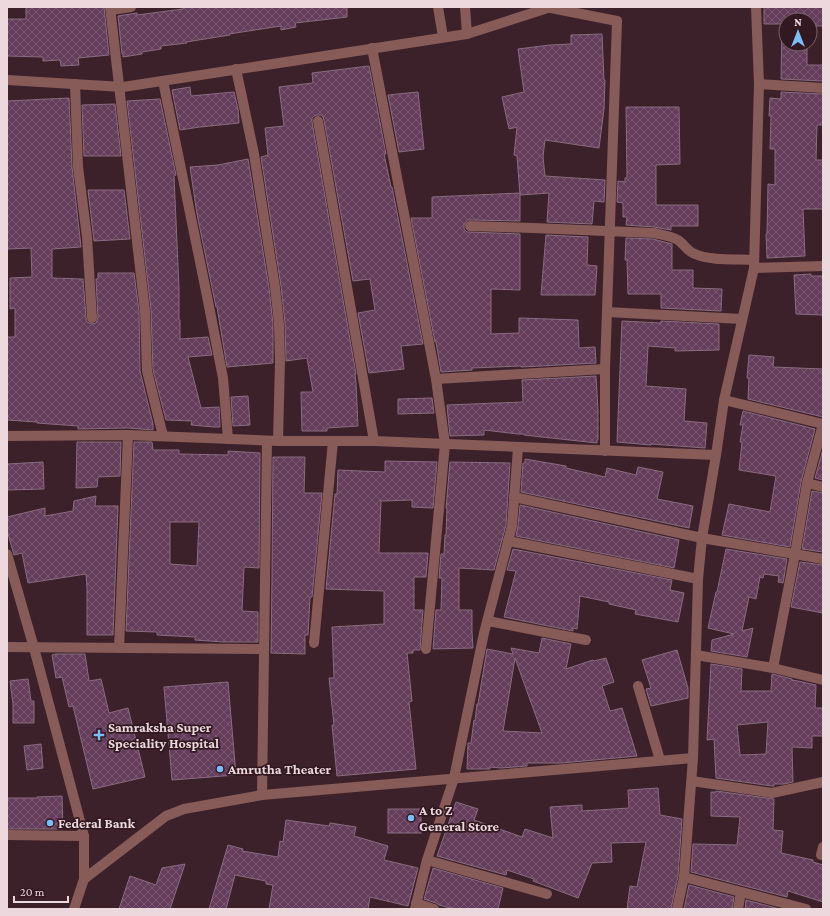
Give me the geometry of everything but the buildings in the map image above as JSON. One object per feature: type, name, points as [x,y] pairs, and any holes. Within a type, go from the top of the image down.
[{"type":"street","points":[[131,7],[111,9],[144,311],[147,371],[162,436]]},
{"type":"street","points":[[438,7],[443,37]]},
{"type":"street","points":[[465,7],[467,34]]},
{"type":"street","points":[[7,80],[119,87],[467,34],[551,7],[617,21],[605,369],[605,451]]},
{"type":"street","points":[[677,909],[684,877],[694,758],[698,579],[702,538],[724,400],[754,264],[759,84],[756,7]]},
{"type":"street","points":[[372,48],[436,379],[445,444],[426,650]]},
{"type":"street","points":[[236,70],[254,154],[275,287],[279,324],[280,361],[272,441],[264,650],[262,795]]},
{"type":"street","points":[[163,81],[223,378],[228,439]]},
{"type":"street","points":[[75,84],[78,167],[87,237],[92,318]]},
{"type":"street","points":[[759,84],[823,88]]},
{"type":"street","points":[[318,120],[374,441]]},
{"type":"street","points":[[470,226],[654,233],[667,235],[679,240],[693,254],[704,257],[754,264],[823,266]]},
{"type":"street","points":[[607,312],[742,319]]},
{"type":"street","points":[[436,379],[605,369]]},
{"type":"street","points":[[724,400],[823,424],[807,484],[773,668]]},
{"type":"street","points":[[119,648],[128,434]]},
{"type":"street","points":[[7,436],[128,434],[272,441],[374,441],[716,455]]},
{"type":"street","points":[[314,643],[333,440]]},
{"type":"street","points":[[434,909],[415,906],[427,860],[454,778],[488,620],[512,526],[518,448]]},
{"type":"street","points":[[807,484],[823,486]]},
{"type":"street","points":[[514,497],[702,538],[823,559]]},
{"type":"street","points":[[508,540],[698,579]]},
{"type":"street","points":[[7,554],[34,648],[84,836],[84,879],[74,909]]},
{"type":"street","points":[[488,620],[586,640]]},
{"type":"street","points":[[7,647],[264,650]]},
{"type":"street","points":[[696,654],[773,668],[823,680]]},
{"type":"street","points":[[638,686],[660,760]]},
{"type":"street","points":[[84,879],[166,816],[184,809],[262,795],[694,758]]},
{"type":"street","points":[[692,781],[772,793],[823,782]]},
{"type":"street","points":[[7,835],[84,836]]},
{"type":"street","points":[[427,860],[547,894]]},
{"type":"street","points":[[684,877],[806,909]]},
{"type":"street","points":[[738,909],[741,892]]},
{"type":"place","name":"Samraksha Super Speciality Hospital","points":[[99,735]]},
{"type":"place","name":"Amrutha Theater","points":[[220,769]]},
{"type":"place","name":"A to Z General Store","points":[[411,818]]},
{"type":"place","name":"Federal Bank","points":[[50,823]]}]
